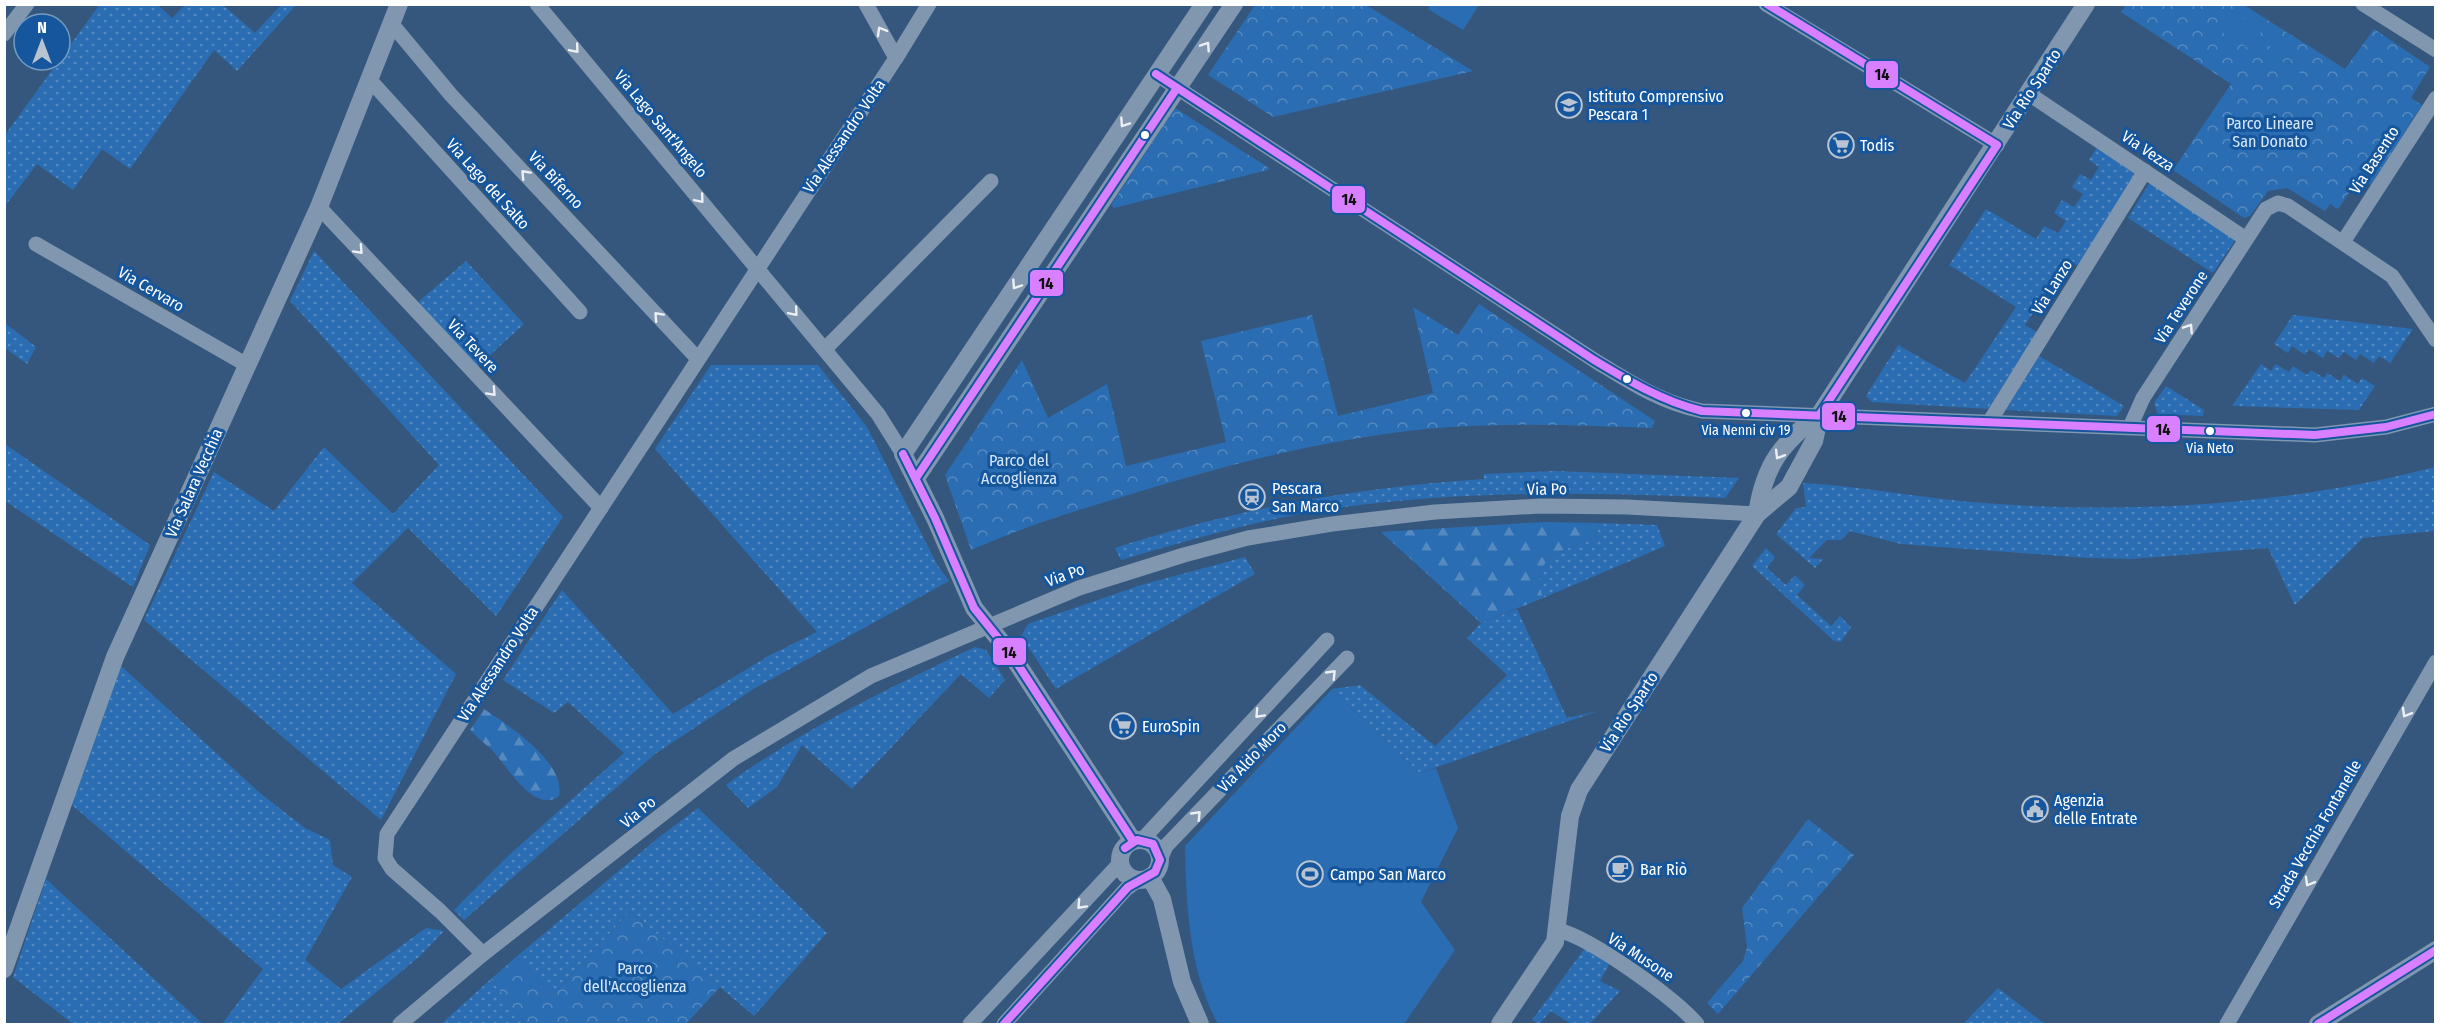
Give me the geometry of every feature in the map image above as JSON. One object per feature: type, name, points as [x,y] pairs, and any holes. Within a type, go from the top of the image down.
[{"type":"street","points":[[4,34],[27,4]]},
{"type":"street","name":"Via Salara Vecchia","points":[[4,969],[115,657],[319,207],[399,4]]},
{"type":"street","name":"Via Lago Sant'Angelo","points":[[537,4],[757,267]]},
{"type":"street","points":[[866,4],[896,58]]},
{"type":"street","name":"Via Alessandro Volta","points":[[483,954],[440,910],[392,869],[386,858],[387,834],[896,58],[928,4]]},
{"type":"street","points":[[903,454],[1204,4]]},
{"type":"street","points":[[916,478],[1234,4]]},
{"type":"street","points":[[1766,4],[1996,145]]},
{"type":"street","name":"Via Rio Sparto","points":[[1757,514],[1762,483],[1791,436],[1820,414],[2086,4]]},
{"type":"street","points":[[2363,4],[2436,50]]},
{"type":"street","name":"Via Biferno","points":[[391,22],[451,95],[698,359]]},
{"type":"street","points":[[1156,74],[1655,397],[1702,411],[2315,435],[2386,427],[2436,414]]},
{"type":"street","name":"Via Lago del Salto","points":[[369,79],[580,312]]},
{"type":"street","name":"Via Vezza","points":[[2029,94],[2246,239]]},
{"type":"street","name":"Via Basento","points":[[2343,243],[2436,98]]},
{"type":"street","name":"Via Lanzo","points":[[1990,422],[2145,171]]},
{"type":"street","points":[[825,349],[991,181]]},
{"type":"street","name":"Via Teverone","points":[[2130,427],[2138,406],[2266,209],[2283,204],[2343,243]]},
{"type":"street","name":"Via Tevere","points":[[319,207],[601,508]]},
{"type":"street","points":[[2343,243],[2392,276],[2436,340]]},
{"type":"street","name":"Via Cervaro","points":[[36,244],[248,365]]},
{"type":"street","points":[[757,267],[878,414],[916,478],[972,604],[1011,654],[1137,841]]},
{"type":"street","name":"Via Rio Sparto","points":[[1500,1024],[1550,952],[1558,930],[1570,816],[1579,790],[1757,514],[1789,487],[1814,441],[1820,414]]},
{"type":"street","name":"Via Po","points":[[483,954],[733,759],[871,676],[1079,588],[1184,555],[1248,538],[1332,524],[1458,510],[1540,506],[1627,507],[1757,514]]},
{"type":"street","name":"Via Aldo Moro","points":[[1137,841],[1327,640]]},
{"type":"street","name":"Via Aldo Moro","points":[[1160,860],[1167,846],[1347,658]]},
{"type":"street","name":"Strada Vecchia Fontanelle","points":[[2227,1024],[2436,662]]},
{"type":"street","points":[[1004,1024],[1128,886],[1145,878],[1155,872],[1160,860],[1153,844],[1137,841],[1123,849],[1121,862],[1125,872],[1145,878],[1162,899],[1182,982],[1200,1024]]},
{"type":"street","points":[[970,1024],[1121,862]]},
{"type":"street","name":"Via Musone","points":[[1558,930],[1584,941],[1661,990],[1681,1006],[1697,1024]]},
{"type":"street","points":[[2318,1024],[2436,950]]},
{"type":"street","points":[[400,1024],[483,954]]},
{"type":"green space","points":[[100,4],[158,5],[172,18],[185,5],[223,5],[255,33],[281,5],[296,5],[237,71],[214,50],[130,169],[102,149],[73,190],[37,164],[5,206],[5,135],[51,72],[72,72],[72,43]]},
{"type":"green space","points":[[1431,4],[1479,5],[1463,30],[1428,9]]},
{"type":"green space","points":[[1255,5],[1366,5],[1473,71],[1273,117],[1208,75]]},
{"type":"green space","name":"Parco Lineare San Donato","points":[[2126,5],[2244,5],[2345,69],[2374,29],[2430,67],[2411,98],[2422,105],[2371,185],[2359,178],[2338,209],[2330,204],[2325,211],[2287,188],[2268,191],[2250,216],[2244,218],[2173,170],[2231,84],[2121,12]]},
{"type":"green space","points":[[2231,10],[2263,29],[2250,49],[2219,30]]},
{"type":"green space","points":[[2269,36],[2319,68],[2315,75],[2265,43]]},
{"type":"green space","points":[[2261,48],[2311,80],[2306,87],[2256,55]]},
{"type":"green space","points":[[1175,108],[1269,168],[1268,170],[1114,208],[1111,205]]},
{"type":"green space","points":[[2098,146],[2140,172],[2080,267],[2068,260],[2025,325],[2037,332],[1988,409],[1872,402],[1866,396],[1898,345],[1965,383],[2016,307],[1949,265],[1986,209],[2036,239],[2044,226],[2058,233],[2066,221],[2054,213],[2062,200],[2074,207],[2083,194],[2072,187],[2080,174],[2091,180],[2099,167],[2089,160]]},
{"type":"green space","points":[[2152,179],[2238,236],[2213,273],[2128,218]]},
{"type":"green space","points":[[314,251],[563,517],[496,616],[408,528],[352,583],[456,674],[381,820],[144,620],[214,472],[274,511],[324,447],[393,514],[439,465],[290,301]]},
{"type":"green space","points":[[466,261],[524,324],[476,368],[418,302]]},
{"type":"green space","name":"Parco del Accoglienza","points":[[1479,304],[1655,421],[1652,428],[1482,425],[1389,433],[1353,439],[1280,453],[1174,481],[1053,518],[971,550],[945,475],[1022,360],[1048,418],[1107,384],[1126,466],[1226,442],[1201,341],[1312,315],[1338,416],[1433,393],[1413,307],[1458,335]]},
{"type":"green space","points":[[2293,315],[2413,329],[2390,363],[2379,356],[2374,363],[2360,354],[2356,360],[2344,352],[2339,358],[2327,351],[2323,358],[2309,349],[2305,355],[2292,346],[2288,353],[2274,344]]},
{"type":"green space","points":[[5,323],[36,347],[27,364],[5,348]]},
{"type":"green space","points":[[2039,356],[2124,406],[2117,416],[2006,410]]},
{"type":"green space","points":[[2261,364],[2271,371],[2276,364],[2289,372],[2293,366],[2307,375],[2311,370],[2324,378],[2327,373],[2340,381],[2344,375],[2358,384],[2362,378],[2375,386],[2359,410],[2232,406]]},
{"type":"green space","points":[[711,365],[818,365],[867,427],[938,566],[949,581],[755,688],[655,754],[464,920],[454,910],[507,857],[624,753],[568,702],[554,713],[503,680],[562,590],[673,714],[770,655],[817,632],[655,449]]},
{"type":"green space","points":[[2166,386],[2204,410],[2203,416],[2158,414],[2154,403]]},
{"type":"green space","points":[[5,444],[150,545],[133,587],[5,501]]},
{"type":"green space","points":[[2435,467],[2435,531],[2363,538],[2295,605],[2268,548],[2132,559],[2088,558],[1901,544],[1850,531],[1841,540],[1827,540],[1809,558],[1823,559],[1815,568],[1776,534],[1796,508],[1806,507],[1803,483],[1970,502],[2088,508],[2146,507],[2263,499],[2321,491]]},
{"type":"green space","points":[[1554,471],[1739,478],[1725,498],[1628,494],[1532,494],[1386,502],[1283,517],[1121,560],[1115,548],[1206,522],[1297,502],[1390,488],[1484,479],[1484,474]]},
{"type":"green space","points":[[1544,522],[1600,523],[1595,537],[1561,551],[1545,564],[1540,573],[1543,598],[1481,623],[1381,532]]},
{"type":"green space","points":[[1600,523],[1657,525],[1665,546],[1543,598],[1540,573],[1545,564],[1561,551],[1595,537]]},
{"type":"green space","points":[[1766,548],[1775,557],[1767,568],[1786,585],[1795,575],[1805,585],[1797,595],[1831,626],[1840,616],[1851,627],[1841,642],[1834,641],[1752,566]]},
{"type":"green space","points":[[1245,557],[1255,574],[1056,689],[1021,636],[1028,624],[1141,585]]},
{"type":"green space","points":[[1517,609],[1567,718],[1598,711],[1420,773],[1332,689],[1360,685],[1435,746],[1507,675],[1467,638],[1481,623]]},
{"type":"green space","points":[[975,647],[986,650],[1005,680],[989,698],[961,674],[852,789],[802,745],[777,787],[748,808],[726,785],[816,728]]},
{"type":"green space","points":[[121,666],[260,793],[305,828],[330,840],[333,865],[352,877],[305,960],[341,989],[426,928],[444,931],[420,956],[338,1024],[222,1024],[263,969],[72,805]]},
{"type":"green space","name":"Campo San Marco","points":[[1332,689],[1420,773],[1436,768],[1458,828],[1421,902],[1455,950],[1404,1024],[1218,1024],[1208,1004],[1195,960],[1188,914],[1185,846]]},
{"type":"green space","points":[[484,709],[520,735],[545,758],[554,770],[559,783],[559,796],[550,800],[540,799],[530,793],[491,749],[470,730]]},
{"type":"green space","points":[[698,808],[827,933],[754,1016],[630,911],[553,995],[516,957],[658,838]]},
{"type":"green space","points":[[1808,819],[1854,855],[1718,1014],[1707,1003],[1743,961],[1747,947],[1742,908]]},
{"type":"green space","points":[[46,879],[203,1024],[73,1024],[13,977]]},
{"type":"green space","name":"Parco dell'Accoglienza","points":[[630,911],[720,987],[686,1024],[525,1024],[491,979],[516,957],[553,995]]},
{"type":"green space","points":[[1585,948],[1610,963],[1600,981],[1620,991],[1590,1024],[1571,1024],[1551,1011],[1539,1024],[1532,1020]]},
{"type":"green space","points":[[491,979],[525,1024],[441,1024]]},
{"type":"green space","points":[[1998,988],[2042,1022],[2045,1024],[1963,1024]]},
{"type":"transit line","name":"14","points":[[1767,4],[1997,145]]},
{"type":"transit line","name":"14","points":[[1156,74],[1594,360],[1659,396],[1702,411],[2315,435],[2386,427],[2436,414]]},
{"type":"transit line","name":"14","points":[[916,478],[1177,88]]},
{"type":"transit line","name":"14","points":[[1820,414],[1997,145]]},
{"type":"transit line","name":"14","points":[[903,454],[935,518],[974,608],[1011,654],[1133,841]]},
{"type":"transit line","name":"14","points":[[1004,1024],[1128,887],[1155,872],[1160,860],[1153,844],[1137,840],[1125,848]]},
{"type":"transit line","name":"14","points":[[2318,1024],[2436,950]]},
{"type":"place","name":"Istituto Comprensivo Pescara 1","points":[[1569,105]]},
{"type":"place","name":"Todis","points":[[1841,145]]},
{"type":"place","name":"Via Nenni civ 19","points":[[1746,413]]},
{"type":"place","name":"Via Neto","points":[[2210,431]]},
{"type":"place","name":"Pescara San Marco","points":[[1252,497]]},
{"type":"place","name":"EuroSpin","points":[[1123,726]]},
{"type":"place","name":"Agenzia delle Entrate","points":[[2035,809]]},
{"type":"place","name":"Bar Riò","points":[[1620,869]]},
{"type":"place","name":"Campo San Marco","points":[[1310,874]]}]
